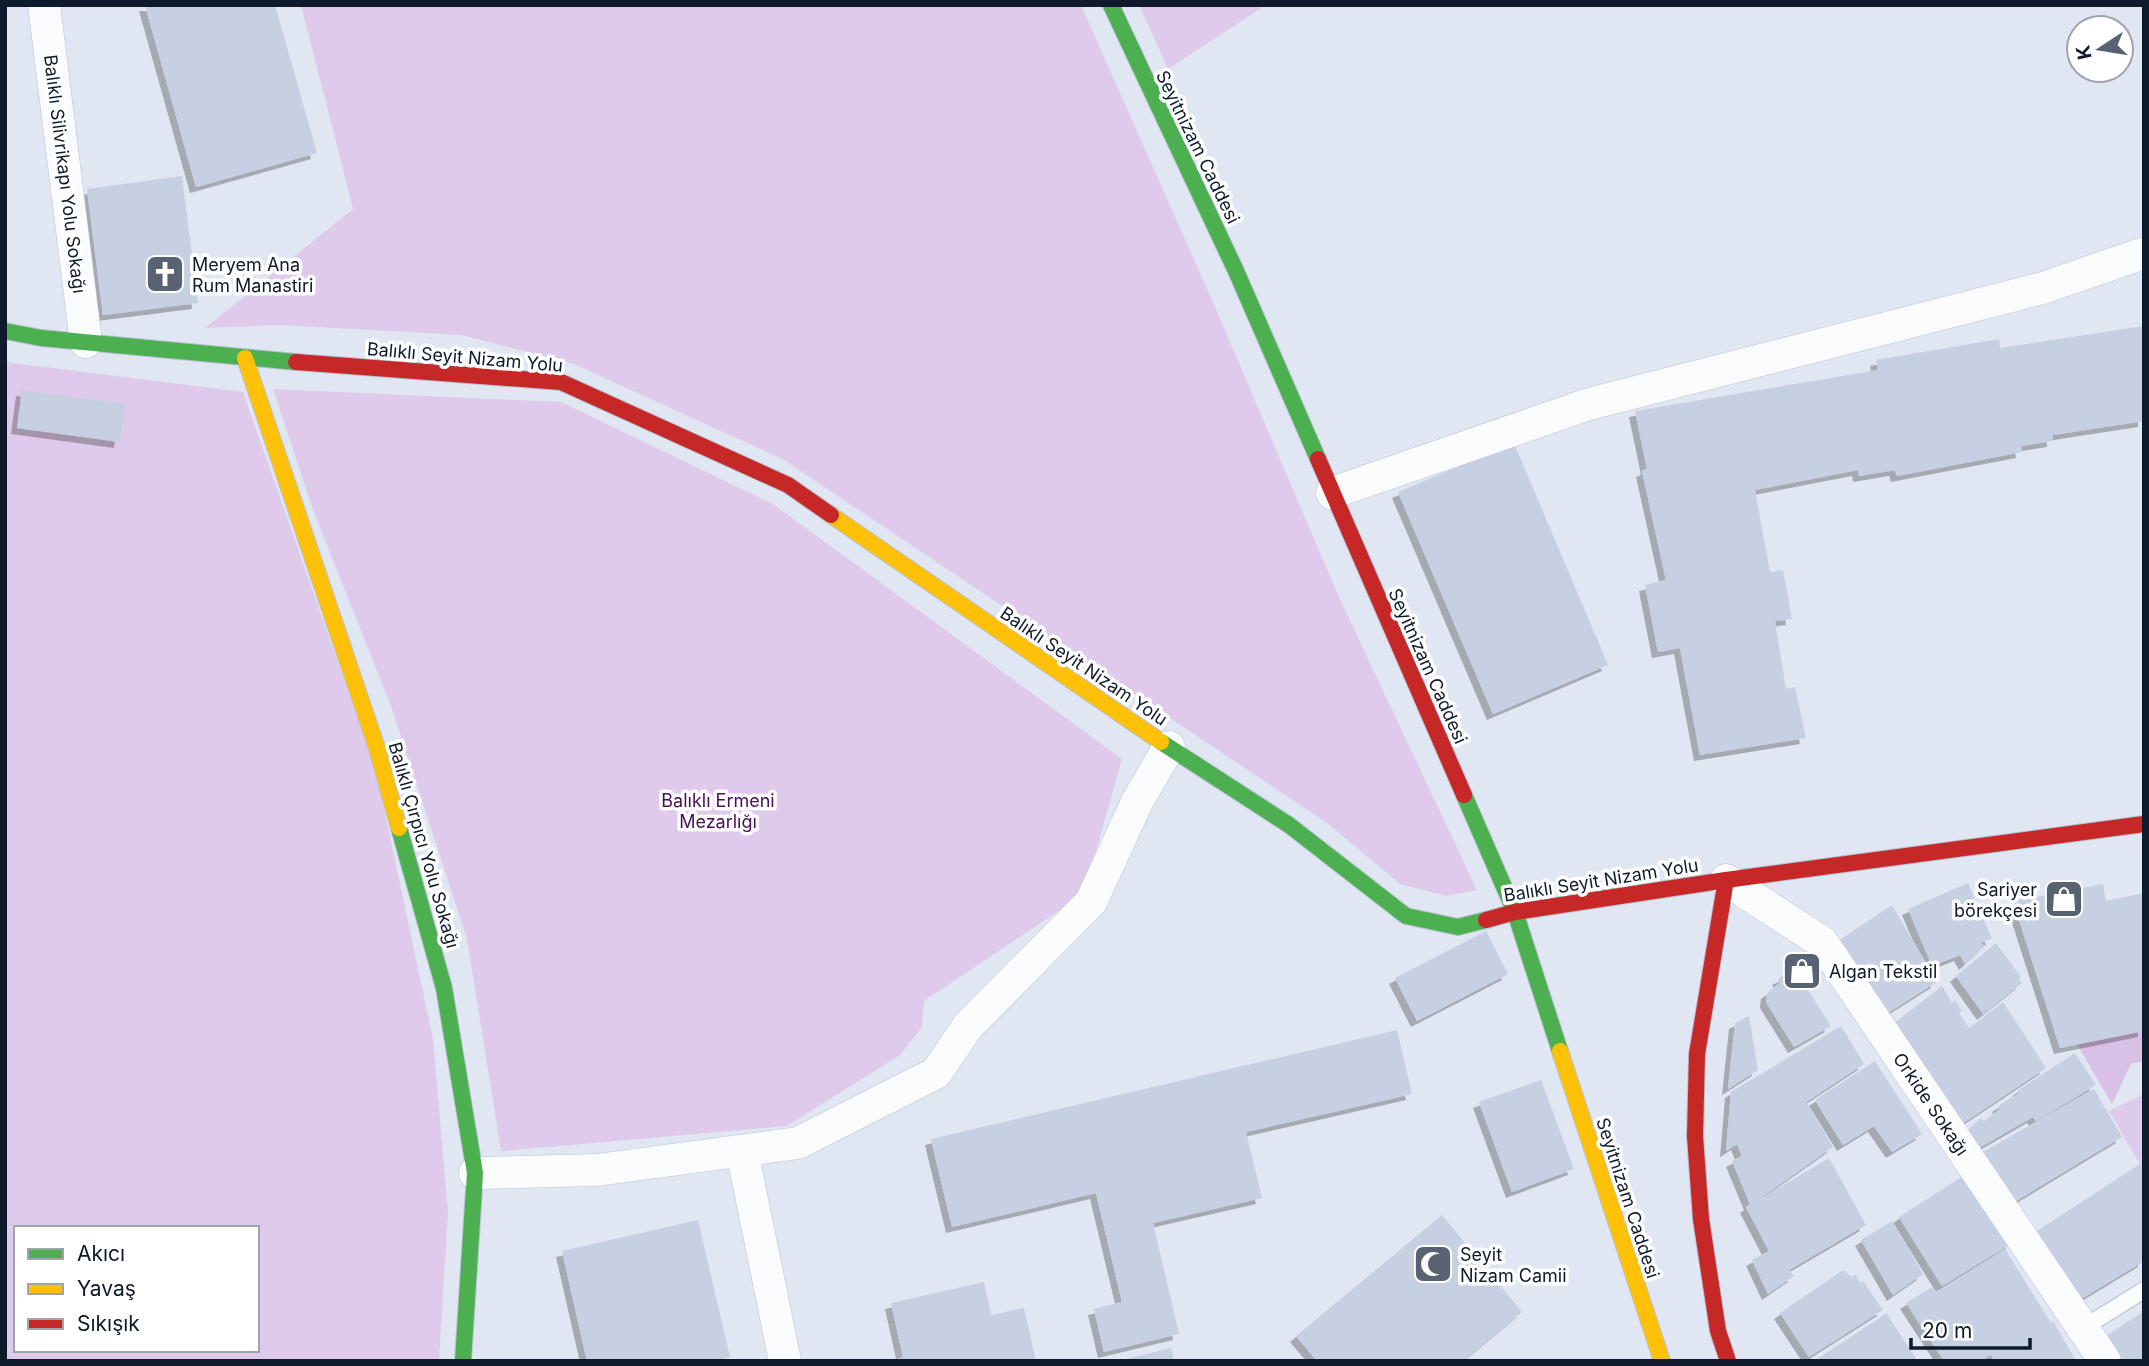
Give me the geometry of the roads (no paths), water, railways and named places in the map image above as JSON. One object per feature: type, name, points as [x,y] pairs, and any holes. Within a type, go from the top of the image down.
[{"type":"street","name":"Balıklı Silivrikapı Yolu Sokağı","points":[[44,5],[86,342]]},
{"type":"street","name":"Seyitnizam Caddesi","points":[[1111,5],[1236,271],[1515,912],[1662,1361]]},
{"type":"street","points":[[1332,493],[1588,404],[2043,288],[2144,253]]},
{"type":"street","name":"Balıklı Seyit Nizam Yolu","points":[[5,331],[245,358],[561,382],[788,485],[1169,747],[1289,825],[1406,916],[1458,927],[1515,912],[1726,880],[2144,824]]},
{"type":"street","name":"Balıklı Çırpıcı Yolu Sokağı","points":[[245,358],[381,761],[444,988],[475,1172],[463,1361]]},
{"type":"street","points":[[475,1172],[597,1170],[798,1143],[936,1073],[968,1026],[1091,902],[1137,802],[1169,747]]},
{"type":"street","points":[[1726,880],[1697,1054],[1695,1136],[1701,1219],[1718,1331],[1728,1361]]},
{"type":"street","name":"Orkide Sokağı","points":[[1726,880],[1822,942],[2105,1361]]},
{"type":"street","points":[[742,1151],[785,1361]]},
{"type":"lane","points":[[2083,1328],[2144,1290]]},
{"type":"place","name":"Meryem Ana Rum Manastiri","points":[[165,274]]},
{"type":"place","name":"Sariyer börekçesi","points":[[2064,899]]},
{"type":"place","name":"Algan Tekstil","points":[[1802,971]]},
{"type":"place","name":"Seyit Nizam Camii","points":[[1433,1264]]},
{"type":"park label","name":"Balıklı Ermeni Mezarlığı","points":[[718,810]]}]
